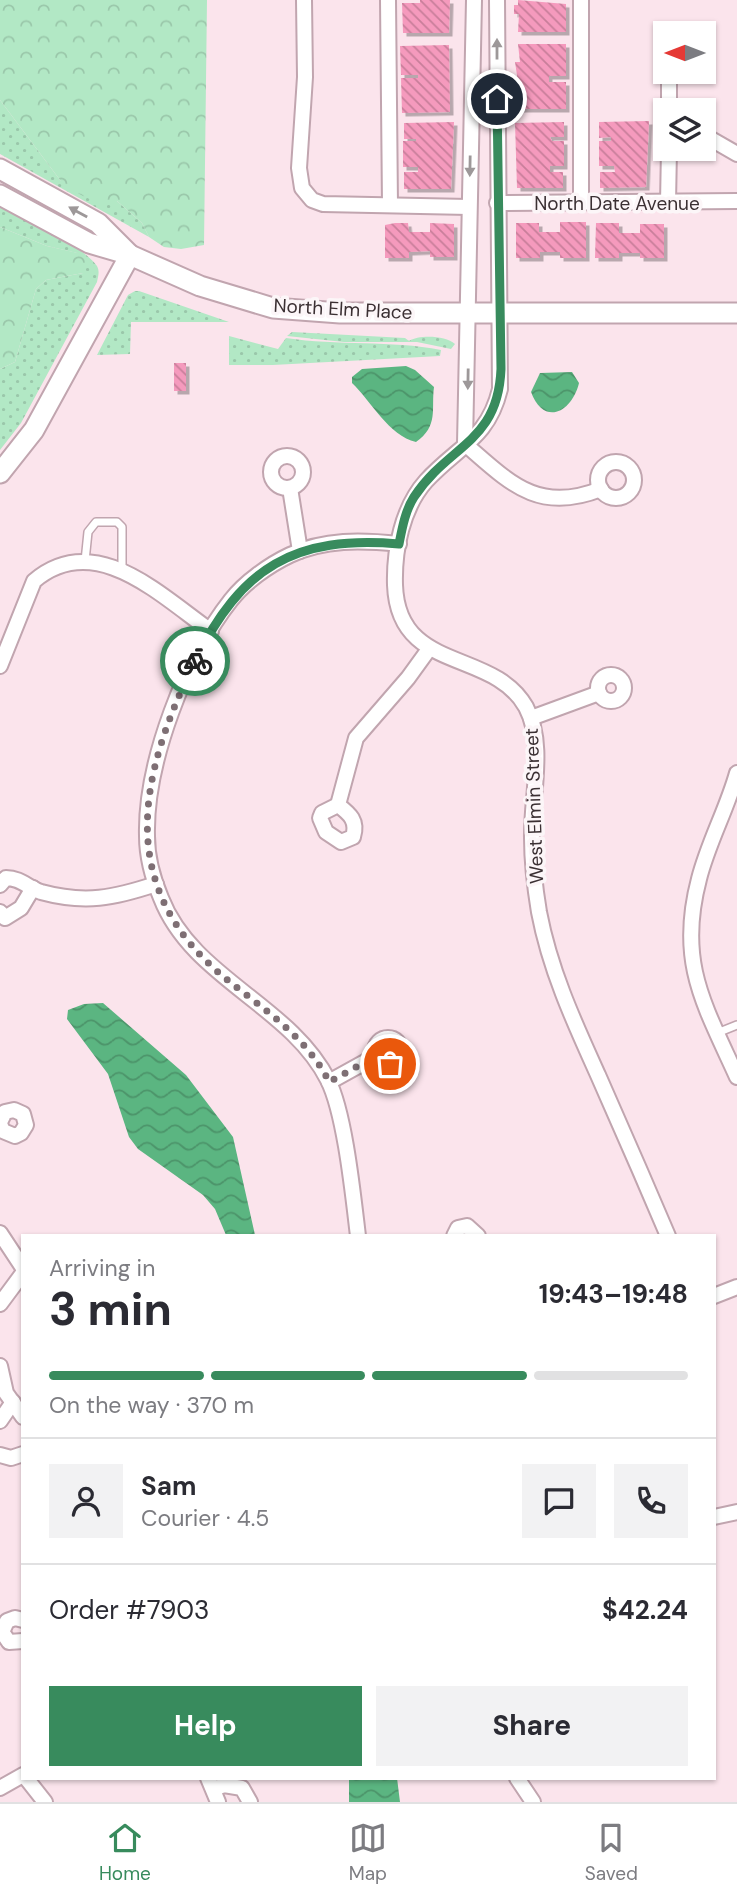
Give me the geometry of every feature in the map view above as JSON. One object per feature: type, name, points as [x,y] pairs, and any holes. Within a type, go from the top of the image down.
[{"type":"main road","points":[[0,169],[98,223],[130,255]]},
{"type":"main road","points":[[0,195],[89,243],[130,255]]},
{"type":"main road","points":[[0,473],[34,430],[130,255]]},
{"type":"main road","name":"North Elm Place","points":[[130,255],[200,286],[273,308],[340,313],[737,313]]},
{"type":"street","points":[[304,0],[305,77],[299,168],[302,188],[312,200],[323,204],[469,207]]},
{"type":"street","points":[[388,0],[390,205]]},
{"type":"street","points":[[474,0],[465,444],[508,482],[539,497],[568,499],[601,489]]},
{"type":"street","name":"West Elmin Street","points":[[497,0],[501,379],[496,407],[485,428],[427,481],[412,500],[399,544],[395,586],[398,607],[413,636],[429,649],[500,680],[516,694],[531,718],[535,745],[532,839],[539,911],[555,979],[667,1234]]},
{"type":"street","points":[[581,0],[581,203]]},
{"type":"street","points":[[716,142],[737,154]]},
{"type":"street","points":[[668,203],[669,161]]},
{"type":"street","name":"North Date Avenue","points":[[498,203],[737,201]]},
{"type":"street","points":[[290,488],[300,551]]},
{"type":"street","points":[[358,1234],[336,1102],[329,1082],[294,1035],[189,944],[162,902],[146,837],[152,777],[173,706],[211,631],[231,599],[259,574],[300,551],[317,545],[358,540],[399,544]]},
{"type":"street","points":[[0,666],[34,581],[42,574],[85,561],[101,562],[122,570],[211,631]]},
{"type":"street","points":[[338,805],[356,738],[408,678],[429,649]]},
{"type":"street","points":[[531,718],[599,693]]},
{"type":"street","points":[[737,773],[699,878],[689,934],[697,989],[737,1077]]},
{"type":"street","points":[[0,886],[6,878],[13,878],[33,888],[63,897],[91,900],[113,898],[156,884]]},
{"type":"street","points":[[0,912],[5,918],[11,916],[33,888]]},
{"type":"street","points":[[329,1082],[376,1056]]},
{"type":"street","points":[[454,1234],[458,1228],[467,1226],[476,1234]]},
{"type":"street","points":[[0,1233],[21,1267]]},
{"type":"street","points":[[0,1304],[21,1273]]},
{"type":"street","points":[[716,1295],[737,1287]]},
{"type":"street","points":[[0,1366],[6,1393],[21,1414]]},
{"type":"street","points":[[0,1421],[13,1402]]},
{"type":"street","points":[[0,1455],[11,1458],[21,1455]]},
{"type":"street","points":[[716,1517],[737,1512]]},
{"type":"street","points":[[21,1620],[7,1620],[2,1632],[9,1642],[21,1641]]},
{"type":"street","points":[[0,1788],[21,1778]]},
{"type":"street","points":[[27,1780],[45,1802]]},
{"type":"street","points":[[518,1780],[533,1802]]},
{"type":"street","points":[[213,1790],[224,1785],[242,1787],[250,1802]]},
{"type":"street","points":[[0,1794],[4,1802]]},
{"type":"lane","points":[[85,561],[88,533],[96,522],[117,522],[122,527],[122,570]]},
{"type":"lane","points":[[717,1033],[737,1025]]},
{"type":"green space","points":[[0,0],[207,0],[204,245],[181,249],[164,247],[149,237],[142,223],[117,201],[101,202],[87,198],[60,180],[0,100]]},
{"type":"green space","points":[[0,100],[60,180],[117,201],[142,223],[149,237],[0,154]]},
{"type":"green space","points":[[0,206],[79,249],[97,266],[99,272],[97,282],[21,423],[0,450],[0,369],[15,362],[36,289],[46,280],[83,273],[77,253],[47,246],[0,227]]},
{"type":"green space","points":[[0,227],[47,246],[78,253],[86,260],[83,273],[46,280],[36,289],[15,362],[0,369]]},
{"type":"green space","points":[[135,291],[229,322],[131,322],[130,354],[97,355],[128,295]]},
{"type":"green space","points":[[292,332],[405,338],[409,341],[432,337],[455,344],[451,349],[417,342],[344,342],[287,336]]},
{"type":"green space","points":[[229,336],[278,349],[286,338],[441,350],[440,356],[229,365]]},
{"type":"water","points":[[406,366],[415,370],[434,387],[433,417],[428,430],[416,442],[397,433],[352,383],[352,377],[362,369]]},
{"type":"water","points":[[572,372],[579,383],[570,402],[557,412],[543,409],[531,392],[540,373]]},
{"type":"water","points":[[103,1003],[186,1075],[233,1137],[255,1234],[226,1234],[215,1209],[203,1195],[138,1149],[129,1137],[108,1074],[67,1019],[68,1010],[84,1004]]},
{"type":"water","points":[[349,1780],[397,1780],[400,1802],[349,1802]]},
{"type":"building","points":[[420,0],[450,0],[449,33],[403,33],[402,3],[420,3]]},
{"type":"building","points":[[518,0],[566,4],[566,32],[518,32],[519,14],[514,14],[514,5],[518,5]]},
{"type":"building","points":[[518,44],[566,44],[566,76],[549,76],[549,82],[566,82],[566,109],[518,109],[520,93],[515,92],[515,82],[518,82],[515,62],[520,62]]},
{"type":"building","points":[[449,45],[450,112],[402,113],[401,78],[418,78],[418,75],[401,75],[400,46]]},
{"type":"building","points":[[649,121],[646,187],[600,188],[600,172],[615,172],[614,166],[599,166],[599,141],[611,141],[611,137],[599,138],[599,122]]},
{"type":"building","points":[[454,122],[451,189],[404,189],[404,172],[418,172],[418,167],[403,167],[403,141],[416,141],[404,139],[404,123]]},
{"type":"building","points":[[564,122],[564,137],[550,137],[552,141],[564,141],[564,166],[550,166],[550,172],[563,172],[563,188],[517,188],[515,123]]},
{"type":"building","points":[[560,222],[586,222],[586,258],[560,258],[560,252],[540,252],[540,258],[516,258],[516,223],[539,223],[539,232],[560,232]]},
{"type":"building","points":[[408,223],[409,232],[430,232],[430,223],[454,224],[454,257],[430,257],[430,251],[409,252],[409,258],[385,258],[385,225]]},
{"type":"building","points":[[596,223],[619,223],[619,233],[640,233],[640,224],[664,224],[664,258],[640,258],[640,253],[619,253],[619,258],[595,258]]},
{"type":"building","points":[[174,363],[186,363],[186,391],[174,391]]},
{"type":"way so far","points":[[195,661],[173,706],[152,777],[146,837],[152,874],[162,902],[189,944],[221,975],[294,1035],[329,1082],[376,1056],[378,1060],[390,1064]]},
{"type":"route","points":[[195,661],[231,599],[259,574],[288,556],[317,545],[358,540],[399,544],[412,500],[427,481],[485,428],[496,407],[501,369],[497,99]]}]
